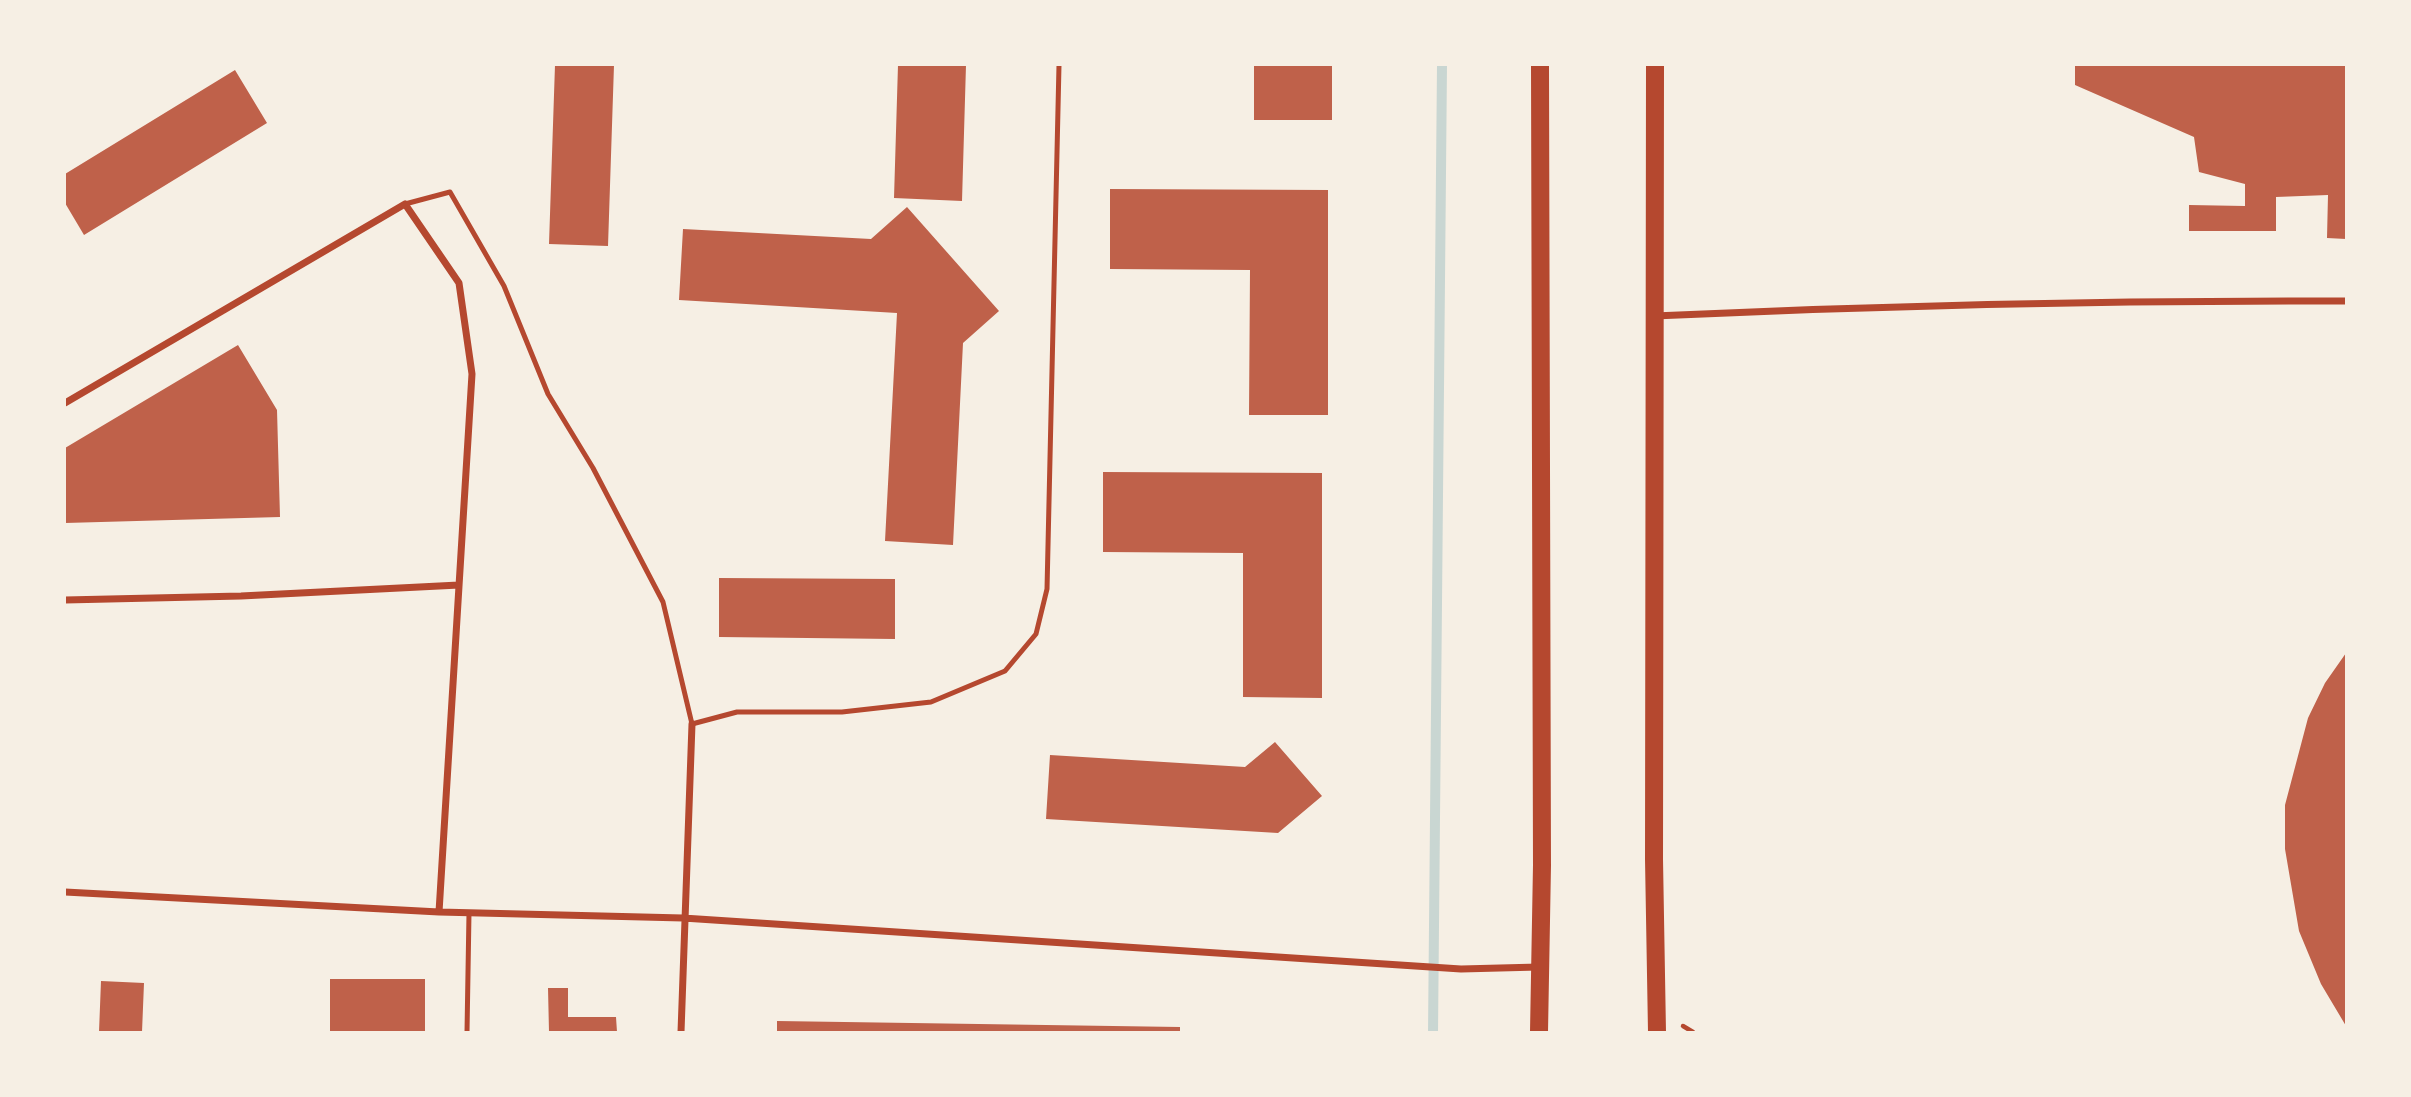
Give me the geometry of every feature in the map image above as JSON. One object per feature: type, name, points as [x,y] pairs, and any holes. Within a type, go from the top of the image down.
[{"type":"main road","points":[[1539,1032],[1540,65]]},
{"type":"main road","points":[[1655,65],[1653,316],[1657,1032]]},
{"type":"street","points":[[65,403],[405,204],[459,283],[472,374],[439,912]]},
{"type":"street","points":[[1653,316],[2126,300],[2346,301]]},
{"type":"street","points":[[65,600],[241,596],[459,585]]},
{"type":"street","points":[[681,1032],[691,724]]},
{"type":"street","points":[[65,892],[439,912],[683,918],[1461,969],[1541,967]]},
{"type":"lane","points":[[405,204],[450,192],[504,286],[548,394],[593,468],[663,602],[691,724],[737,712],[842,712],[931,702],[1005,671],[1037,634],[1046,589],[1059,65]]},
{"type":"lane","points":[[467,1032],[469,913]]},
{"type":"building","points":[[555,65],[614,65],[608,246],[549,244]]},
{"type":"building","points":[[898,65],[966,65],[962,201],[894,198]]},
{"type":"building","points":[[1254,65],[1332,65],[1332,120],[1254,120]]},
{"type":"building","points":[[2075,65],[2346,65],[2346,239],[2327,238],[2328,195],[2276,197],[2276,231],[2189,231],[2189,205],[2245,206],[2245,184],[2199,172],[2194,137],[2075,85]]},
{"type":"building","points":[[235,70],[267,123],[84,235],[65,203],[65,174]]},
{"type":"building","points":[[1110,189],[1328,190],[1328,415],[1249,415],[1250,270],[1110,269]]},
{"type":"building","points":[[907,207],[999,311],[963,343],[953,545],[885,541],[897,313],[679,300],[683,229],[871,239]]},
{"type":"building","points":[[238,345],[277,410],[280,517],[65,523],[65,448]]},
{"type":"building","points":[[1103,472],[1322,473],[1322,698],[1243,697],[1243,553],[1103,552]]},
{"type":"building","points":[[719,578],[895,579],[895,639],[719,637]]},
{"type":"building","points":[[2346,653],[2346,1026],[2321,984],[2299,931],[2285,849],[2285,805],[2308,718],[2325,683]]},
{"type":"building","points":[[1275,742],[1322,796],[1278,833],[1046,819],[1050,755],[1245,767]]},
{"type":"building","points":[[330,979],[425,979],[425,1032],[330,1032]]},
{"type":"building","points":[[101,981],[144,983],[142,1032],[99,1032]]},
{"type":"building","points":[[548,988],[568,988],[568,1017],[616,1017],[617,1032],[549,1032]]},
{"type":"building","points":[[777,1021],[1180,1027],[1180,1032],[777,1032]]},
{"type":"waterway","points":[[1433,1032],[1442,65]]}]
